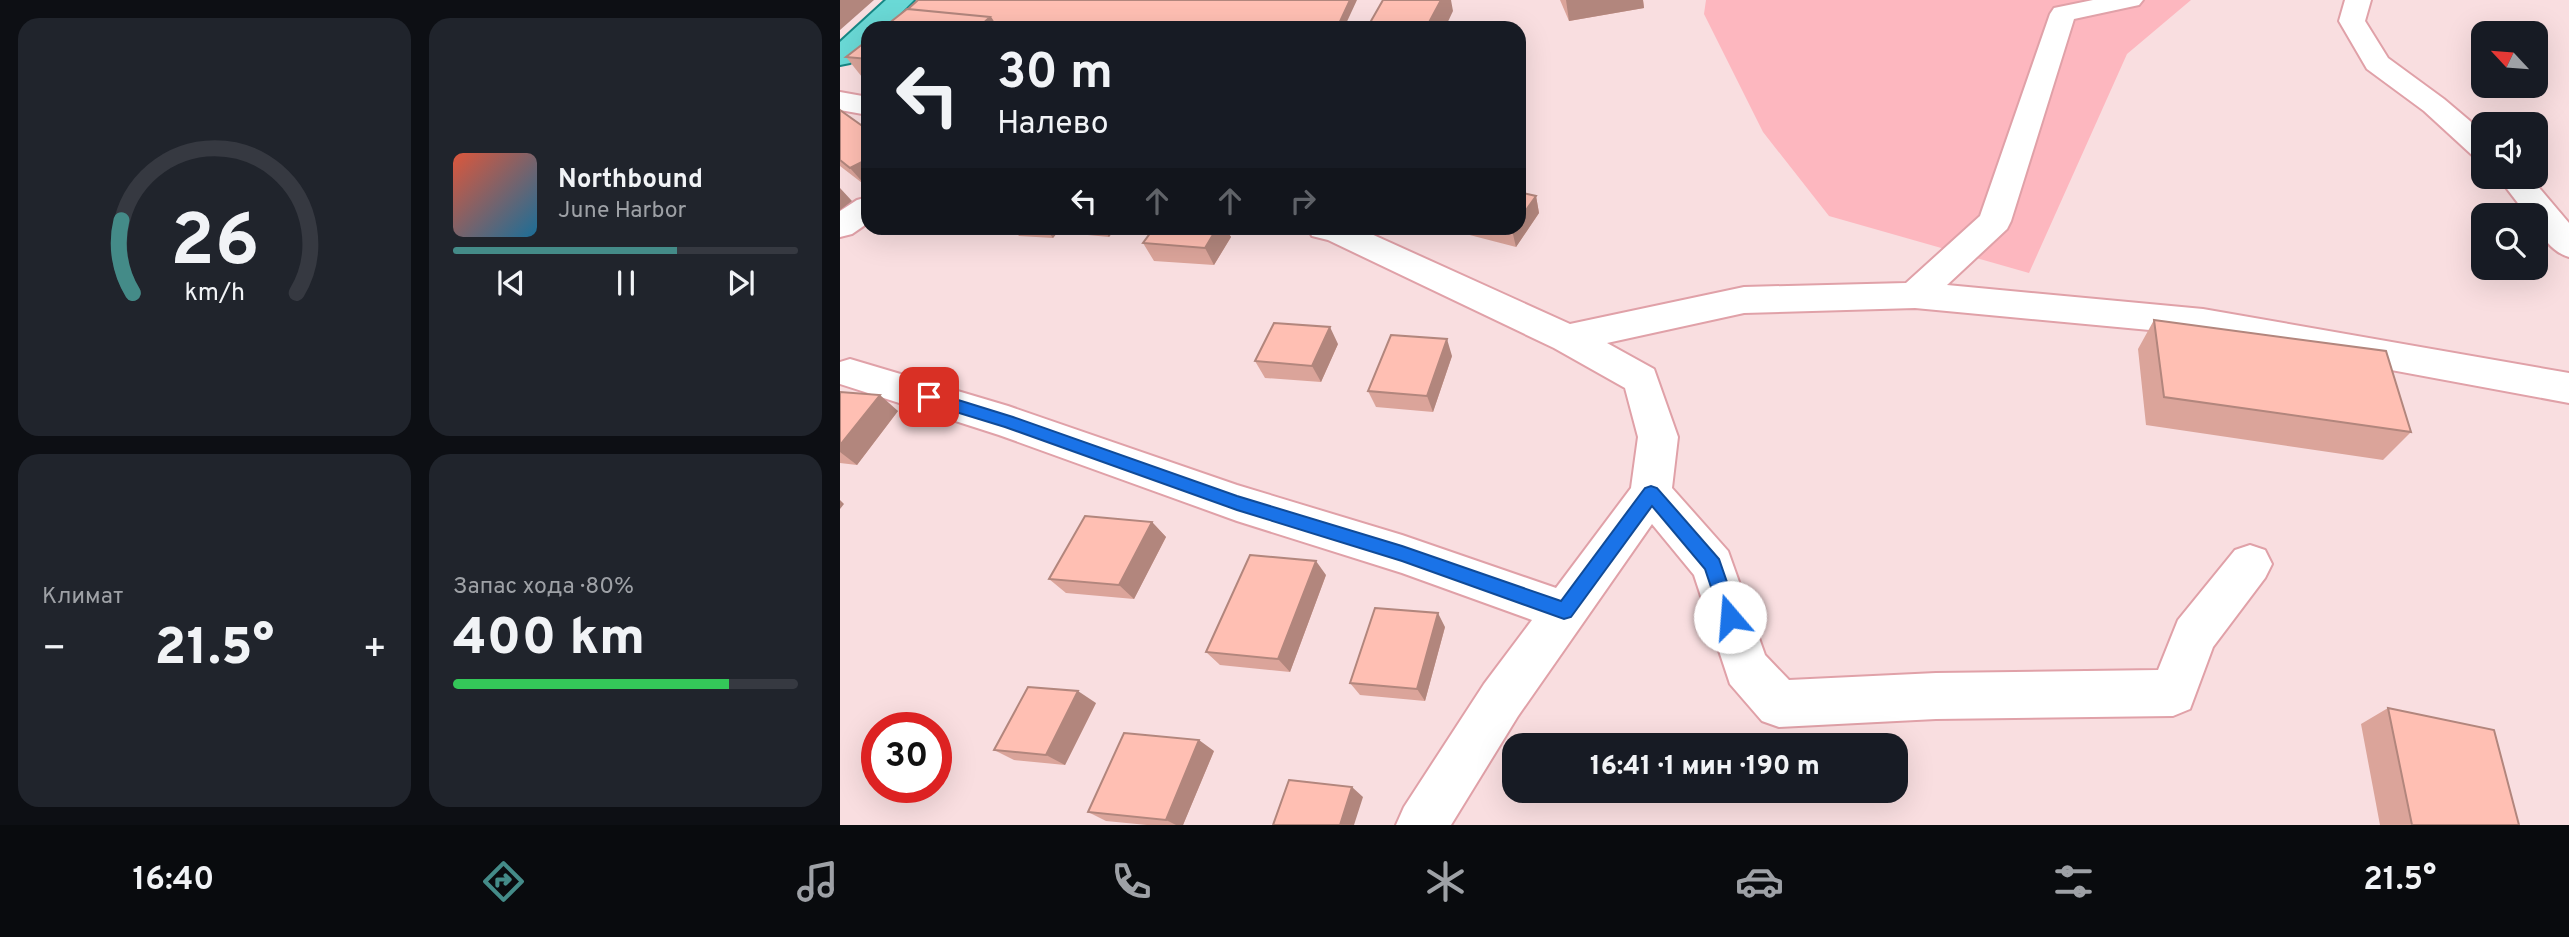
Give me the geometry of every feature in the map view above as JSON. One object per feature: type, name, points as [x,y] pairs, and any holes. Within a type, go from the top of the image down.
[{"type":"main road","points":[[878,21],[901,0]]},
{"type":"main road","points":[[840,57],[861,37]]},
{"type":"street","points":[[1915,295],[1995,220],[2063,14],[2130,0]]},
{"type":"street","points":[[2358,0],[2352,21],[2377,63],[2434,105],[2471,137]]},
{"type":"street","points":[[840,101],[861,105]]},
{"type":"street","points":[[2523,189],[2569,245]]},
{"type":"street","points":[[840,226],[861,212]]},
{"type":"street","points":[[1345,235],[1567,338],[1641,379],[1658,437],[1651,493],[1501,699],[1422,825]]},
{"type":"street","points":[[1567,338],[1744,300],[1915,295],[2203,321],[2569,388]]},
{"type":"street","points":[[850,373],[1008,422],[1237,503],[1402,554],[1564,611]]},
{"type":"street","points":[[1651,493],[1713,565],[1746,668],[1779,704],[1936,696],[2174,694],[2194,635],[2250,564]]},
{"type":"shaded area","points":[[1706,0],[2191,0],[2127,54],[2029,273],[1829,216],[1763,132],[1704,14]]},
{"type":"building","points":[[918,0],[1350,0],[1340,21],[993,21],[990,17],[908,9]]},
{"type":"building","points":[[1383,0],[1441,0],[1430,21],[1371,21]]},
{"type":"building","points":[[907,9],[990,17],[986,21],[892,21]]},
{"type":"building","points":[[861,45],[861,58],[846,57]]},
{"type":"building","points":[[840,110],[861,125],[861,162],[850,168],[840,160]]},
{"type":"building","points":[[1526,194],[1536,196],[1526,210]]},
{"type":"building","points":[[1149,235],[1213,235],[1205,248],[1143,243]]},
{"type":"building","points":[[2154,320],[2386,351],[2411,432],[2164,397]]},
{"type":"building","points":[[1274,323],[1330,327],[1312,366],[1255,361]]},
{"type":"building","points":[[1391,335],[1447,339],[1427,396],[1368,391]]},
{"type":"building","points":[[840,392],[880,395],[840,445]]},
{"type":"building","points":[[1085,516],[1152,522],[1119,585],[1049,579]]},
{"type":"building","points":[[1250,555],[1316,561],[1278,659],[1206,652]]},
{"type":"building","points":[[1375,608],[1438,613],[1417,689],[1350,683]]},
{"type":"building","points":[[1028,687],[1078,691],[1046,755],[994,750]]},
{"type":"building","points":[[2388,708],[2494,730],[2519,825],[2412,825]]},
{"type":"building","points":[[1124,733],[1199,740],[1166,820],[1088,812]]},
{"type":"building","points":[[1289,780],[1352,787],[1340,825],[1273,825]]},
{"type":"route","points":[[929,397],[1237,503],[1402,554],[1564,611],[1651,493],[1713,565],[1730,617]]}]
